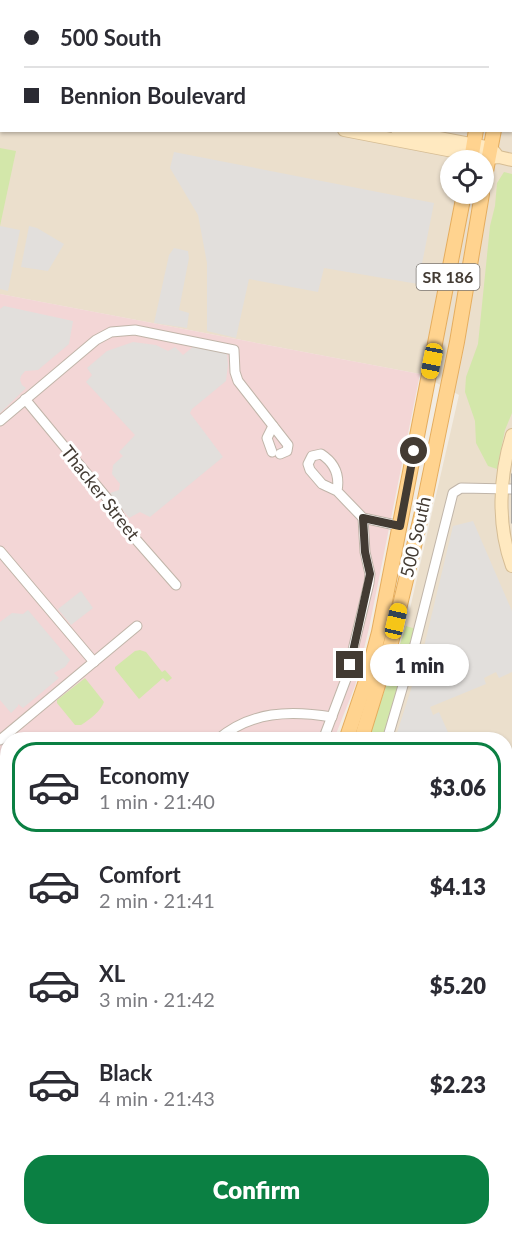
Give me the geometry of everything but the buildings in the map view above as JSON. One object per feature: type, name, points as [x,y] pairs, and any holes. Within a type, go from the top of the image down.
[{"type":"main road","points":[[473,150],[476,132]]},
{"type":"main road","points":[[493,150],[494,132]]},
{"type":"main road","name":"500 South","points":[[349,732],[366,681],[388,584],[462,204]]},
{"type":"main road","name":"500 South","points":[[364,732],[381,679],[416,538],[455,352],[480,204]]},
{"type":"main road","points":[[400,526],[416,538]]},
{"type":"street","points":[[355,132],[455,150]]},
{"type":"street","points":[[404,132],[462,150]]},
{"type":"street","points":[[494,154],[512,160]]},
{"type":"street","points":[[0,421],[96,340],[111,332],[135,330],[234,350],[235,372],[238,381],[288,445],[287,451],[276,453],[267,438],[273,426]]},
{"type":"street","name":"Thacker Street","points":[[25,399],[116,509],[125,527],[176,585]]},
{"type":"street","points":[[512,435],[503,527],[512,566]]},
{"type":"street","points":[[389,732],[414,648],[453,493],[460,488],[508,489]]},
{"type":"street","points":[[337,491],[363,518],[400,526]]},
{"type":"street","points":[[326,732],[354,651],[369,583],[370,574],[365,552],[363,518]]},
{"type":"street","points":[[0,551],[94,662]]},
{"type":"street","points":[[10,732],[137,626]]},
{"type":"street","points":[[228,732],[240,723],[272,713],[305,713],[332,717]]},
{"type":"shaded area","points":[[0,132],[512,132],[512,732],[370,732],[406,626],[459,395],[420,374],[0,294]]},
{"type":"shaded area","points":[[174,152],[434,203],[418,284],[324,268],[318,292],[249,279],[236,338],[207,331],[207,263],[198,215],[170,168]]},
{"type":"shaded area","points":[[0,226],[20,230],[8,291],[0,289]]},
{"type":"shaded area","points":[[29,226],[37,228],[64,244],[48,271],[21,267]]},
{"type":"shaded area","points":[[174,248],[188,251],[189,258],[179,310],[189,313],[187,328],[154,323],[169,255]]},
{"type":"shaded area","points":[[0,294],[420,374],[369,628],[355,686],[337,732],[0,732]]},
{"type":"shaded area","points":[[4,306],[73,321],[69,344],[38,370],[25,371],[20,380],[26,388],[0,413],[0,309]]},
{"type":"shaded area","points":[[133,342],[156,345],[168,351],[175,347],[183,355],[194,346],[227,354],[228,365],[226,381],[190,413],[223,457],[150,517],[140,512],[129,518],[110,493],[119,490],[120,484],[112,474],[113,465],[123,456],[119,452],[135,435],[86,382],[92,375],[87,368],[107,351]]},
{"type":"shaded area","points":[[473,521],[512,611],[512,672],[499,678],[496,672],[484,678],[486,684],[430,707],[433,715],[439,712],[448,732],[397,732],[422,655],[453,526]]},
{"type":"shaded area","points":[[81,591],[93,608],[71,625],[58,609]]},
{"type":"shaded area","points":[[28,610],[70,660],[65,667],[54,673],[59,678],[23,708],[18,704],[11,713],[0,700],[0,622],[12,613],[23,614]]},
{"type":"green space","points":[[0,148],[16,151],[0,226]]},
{"type":"green space","points":[[504,172],[512,174],[512,413],[505,430],[497,469],[488,466],[476,443],[475,421],[465,392],[466,377],[478,344],[490,226],[497,183]]},
{"type":"green space","points":[[406,626],[416,629],[385,732],[371,732]]},
{"type":"green space","points":[[135,651],[146,652],[162,672],[165,670],[172,678],[167,682],[163,678],[139,699],[115,667]]},
{"type":"green space","points":[[85,678],[104,702],[91,718],[81,725],[75,725],[57,700]]},
{"type":"tram line","points":[[512,474],[512,523]]},
{"type":"route","points":[[350,665],[370,574],[365,552],[363,518],[400,526],[414,451]]}]
